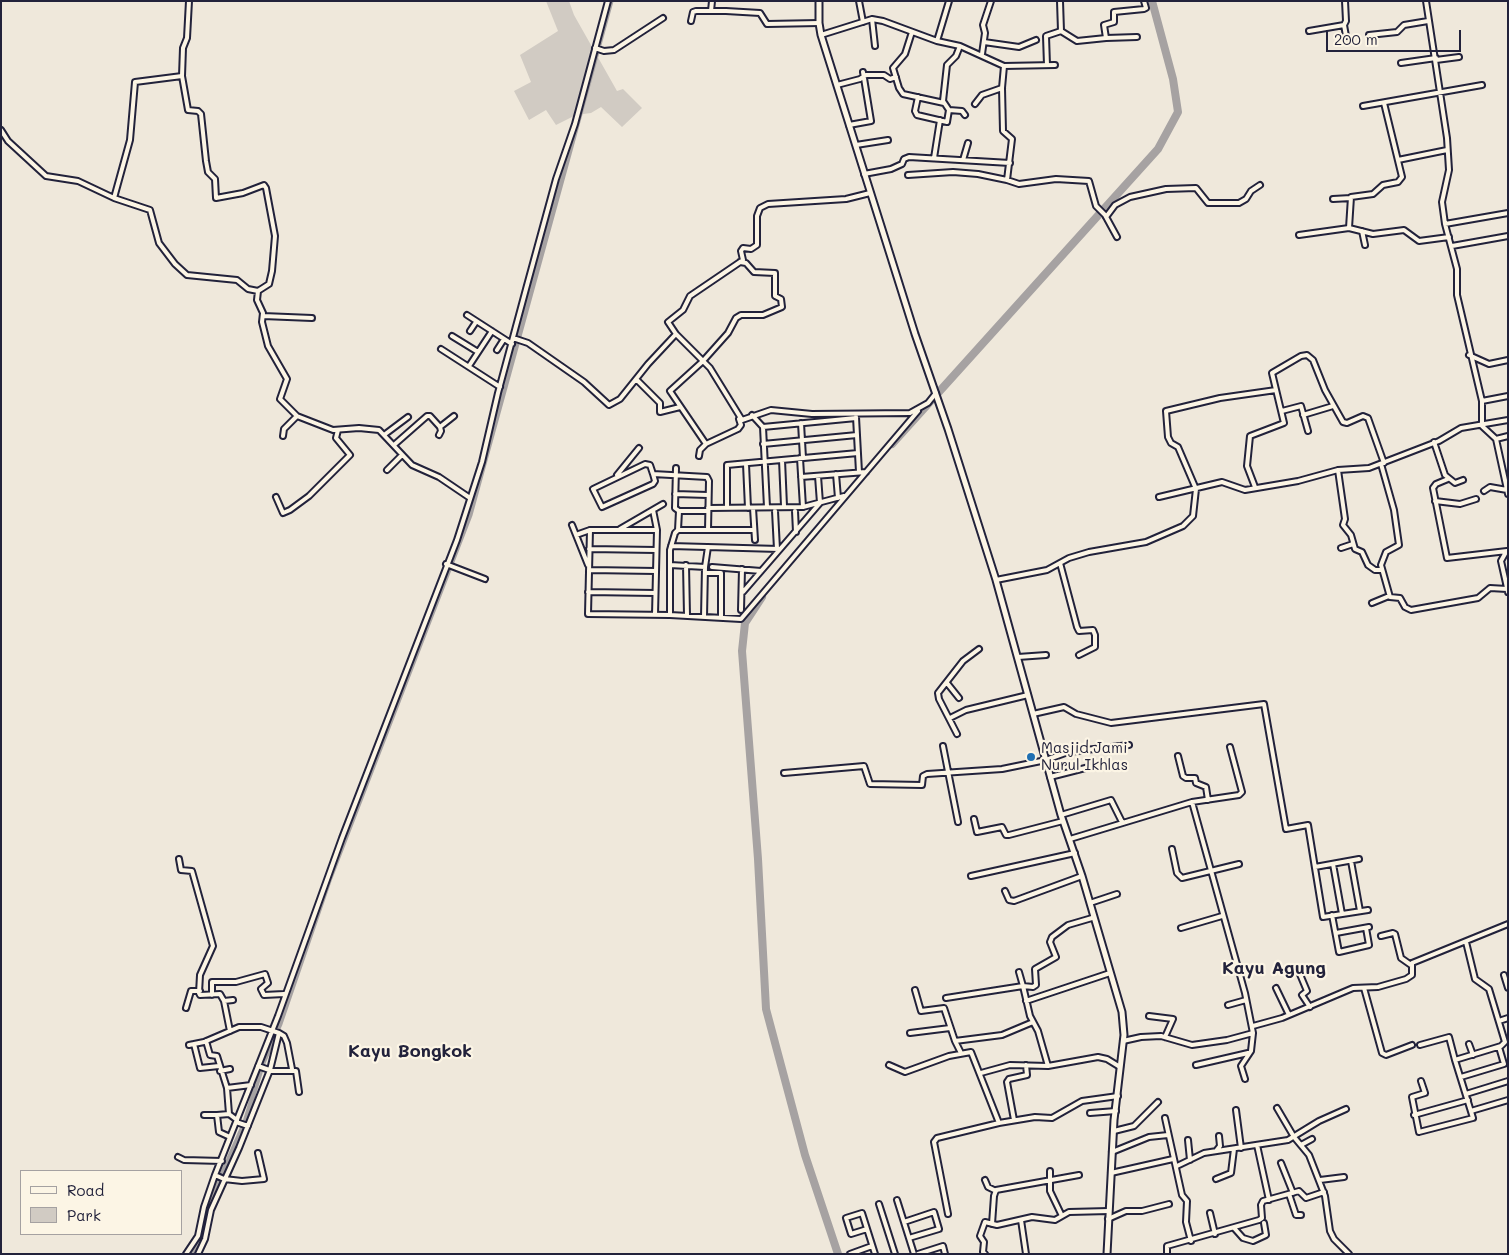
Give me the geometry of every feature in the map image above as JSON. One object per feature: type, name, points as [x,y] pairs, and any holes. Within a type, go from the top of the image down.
[{"type":"street","points":[[1,130],[8,141],[46,176],[78,180],[114,198],[150,210],[159,243],[175,264],[187,275],[231,278],[240,282],[248,289],[258,291],[269,284],[275,236],[266,188],[264,185],[243,193],[216,198],[215,179],[206,167],[201,114],[198,110],[188,110],[182,76],[183,48],[187,38],[190,1]]},
{"type":"street","points":[[186,1254],[202,1238],[207,1209],[247,1126],[269,1069],[284,994],[448,565],[482,462],[500,387],[515,339],[556,179],[575,124],[608,1]]},
{"type":"street","points":[[711,11],[712,1]]},
{"type":"street","points":[[820,1],[819,23],[821,35],[870,193],[996,580],[1050,777],[1075,853],[1090,903],[1092,918],[1122,1012],[1123,1041],[1112,1152],[1107,1254]]},
{"type":"street","points":[[859,1],[863,22]]},
{"type":"street","points":[[938,41],[949,1]]},
{"type":"street","points":[[982,54],[985,32],[983,25],[991,1]]},
{"type":"street","points":[[1060,1],[1061,32]]},
{"type":"street","points":[[1106,38],[1104,25],[1114,22],[1114,12],[1146,9],[1144,1]]},
{"type":"street","points":[[1345,1],[1346,21],[1344,25],[1346,36]]},
{"type":"street","points":[[1426,1],[1436,59],[1447,150],[1448,182],[1442,202],[1445,224],[1457,269],[1457,295],[1469,355],[1482,401],[1482,426]]},
{"type":"street","points":[[691,21],[694,12],[711,11],[758,13],[767,24],[819,23]]},
{"type":"street","points":[[595,49],[614,50],[662,18]]},
{"type":"street","points":[[821,35],[863,22],[872,20],[883,21],[938,41],[982,54],[1004,66],[1056,65]]},
{"type":"street","points":[[872,20],[875,46]]},
{"type":"street","points":[[1369,35],[1397,32],[1404,25],[1428,21]]},
{"type":"street","points":[[1310,31],[1344,25]]},
{"type":"street","points":[[912,32],[905,54],[894,67],[903,94],[944,103]]},
{"type":"street","points":[[1047,65],[1046,37],[1061,32],[1077,41],[1137,37]]},
{"type":"street","points":[[984,42],[1019,47],[1036,40]]},
{"type":"street","points":[[918,97],[915,111],[917,115],[947,122],[948,110],[944,103],[947,65],[956,56],[960,46]]},
{"type":"street","points":[[1401,63],[1459,57]]},
{"type":"street","points":[[1004,66],[1002,88],[1003,132],[1012,139],[1007,180]]},
{"type":"street","points":[[837,85],[863,74],[884,75],[890,79],[896,77]]},
{"type":"street","points":[[849,125],[871,121],[863,74]]},
{"type":"street","points":[[114,198],[130,140],[136,82],[182,76]]},
{"type":"street","points":[[1363,106],[1440,94],[1482,85]]},
{"type":"street","points":[[975,104],[982,95],[1002,88]]},
{"type":"street","points":[[1333,199],[1373,194],[1386,183],[1398,182],[1402,177],[1384,103]]},
{"type":"street","points":[[948,110],[962,111],[964,115]]},
{"type":"street","points":[[934,158],[940,120]]},
{"type":"street","points":[[856,145],[888,140]]},
{"type":"street","points":[[963,160],[968,143]]},
{"type":"street","points":[[1398,160],[1447,150]]},
{"type":"street","points":[[864,174],[888,170],[902,164],[904,159],[909,157],[1010,163]]},
{"type":"street","points":[[908,175],[953,172],[978,174],[1019,184],[1056,179],[1089,181],[1096,206],[1106,216],[1117,237]]},
{"type":"street","points":[[1106,216],[1124,200],[1166,189],[1196,188],[1208,203],[1239,203],[1246,199],[1250,190],[1260,185]]},
{"type":"street","points":[[699,456],[700,450],[706,444],[738,429],[741,425],[710,368],[676,334],[668,322],[683,310],[690,296],[740,262],[743,258],[741,250],[751,249],[757,245],[757,214],[764,205],[846,199],[870,193]]},
{"type":"street","points":[[1349,228],[1351,198]]},
{"type":"street","points":[[1445,224],[1508,213]]},
{"type":"street","points":[[1300,235],[1349,228],[1372,234],[1404,230],[1419,241],[1449,237]]},
{"type":"street","points":[[1362,231],[1365,245]]},
{"type":"street","points":[[1452,246],[1508,236]]},
{"type":"street","points":[[706,444],[670,392],[703,361],[728,333],[736,318],[741,315],[763,315],[782,307],[781,299],[775,296],[775,273],[754,272],[746,263],[740,262]]},
{"type":"street","points":[[258,291],[257,300],[263,316],[262,322],[268,346],[287,379],[280,394],[280,400],[297,416],[326,429],[374,429],[384,435],[416,468],[439,477],[470,498]]},
{"type":"street","points":[[467,315],[512,344]]},
{"type":"street","points":[[263,316],[312,318]]},
{"type":"street","points":[[470,331],[476,322]]},
{"type":"street","points":[[469,366],[492,331]]},
{"type":"street","points":[[515,339],[528,343],[584,382],[609,405],[620,399],[676,334]]},
{"type":"street","points":[[452,336],[478,352]]},
{"type":"street","points":[[497,350],[504,340]]},
{"type":"street","points":[[441,349],[500,387]]},
{"type":"street","points":[[1255,487],[1247,466],[1250,436],[1283,424],[1284,421],[1276,390],[1274,372],[1296,357],[1307,355],[1313,360],[1333,406],[1344,423],[1363,416],[1368,418],[1394,510],[1398,545],[1386,552],[1381,564],[1382,570],[1385,572],[1390,596],[1393,599],[1400,598],[1405,607],[1410,610],[1478,598],[1490,588],[1507,590],[1501,561],[1507,551]]},
{"type":"street","points":[[1469,355],[1489,364],[1508,360]]},
{"type":"street","points":[[636,379],[660,403],[660,412],[680,407]]},
{"type":"street","points":[[996,580],[1047,570],[1090,552],[1146,542],[1182,526],[1193,516],[1196,489],[1178,447],[1171,443],[1168,437],[1166,411],[1220,398],[1276,390]]},
{"type":"street","points":[[590,530],[588,614],[744,617],[845,495],[936,393]]},
{"type":"street","points":[[1482,401],[1508,396]]},
{"type":"street","points":[[1282,411],[1300,406],[1308,431]]},
{"type":"street","points":[[1303,415],[1333,406]]},
{"type":"street","points":[[739,419],[746,420],[752,415],[771,410],[812,414],[855,412],[910,413],[920,409]]},
{"type":"street","points":[[855,412],[859,472]]},
{"type":"street","points":[[752,415],[762,427],[767,507]]},
{"type":"street","points":[[283,436],[286,427],[297,416]]},
{"type":"street","points":[[394,445],[427,416],[430,416],[440,427]]},
{"type":"street","points":[[439,434],[440,427],[454,416]]},
{"type":"street","points":[[384,435],[408,417]]},
{"type":"street","points":[[762,427],[856,418]]},
{"type":"street","points":[[1482,426],[1508,420]]},
{"type":"street","points":[[801,423],[803,507]]},
{"type":"street","points":[[1160,497],[1225,482],[1245,490],[1298,481],[1338,470],[1368,468],[1434,442],[1461,428],[1479,423],[1496,439],[1507,492],[1490,487],[1484,491]]},
{"type":"street","points":[[276,497],[283,513],[290,510],[309,496],[350,455],[336,438],[338,430]]},
{"type":"street","points":[[763,444],[857,436]]},
{"type":"street","points":[[1496,439],[1508,436]]},
{"type":"street","points":[[1434,442],[1442,471],[1455,483],[1463,480]]},
{"type":"street","points":[[616,477],[639,448]]},
{"type":"street","points":[[727,508],[727,465],[858,453]]},
{"type":"street","points":[[387,470],[402,455]]},
{"type":"street","points":[[782,460],[784,506]]},
{"type":"street","points":[[644,464],[650,465],[653,474],[655,481],[653,484],[602,507],[593,489],[644,464]]},
{"type":"street","points":[[746,464],[755,540]]},
{"type":"street","points":[[676,468],[675,508],[679,511],[784,506],[803,507],[845,495]]},
{"type":"street","points":[[1338,470],[1345,519],[1344,525],[1351,535],[1355,549],[1362,552],[1368,565],[1375,570],[1382,570]]},
{"type":"street","points":[[801,477],[866,472]]},
{"type":"street","points":[[653,474],[707,477],[709,481],[708,530]]},
{"type":"street","points":[[836,474],[838,498]]},
{"type":"street","points":[[743,592],[778,549],[796,532],[820,503],[818,476]]},
{"type":"street","points":[[1448,478],[1434,485],[1447,558],[1507,551]]},
{"type":"street","points":[[675,494],[708,495]]},
{"type":"street","points":[[1436,501],[1460,504],[1476,499]]},
{"type":"street","points":[[620,529],[663,504]]},
{"type":"street","points":[[653,510],[657,530],[655,615]]},
{"type":"street","points":[[670,615],[671,546],[675,533],[678,530],[679,511]]},
{"type":"street","points":[[795,511],[796,532]]},
{"type":"street","points":[[775,512],[778,549]]},
{"type":"street","points":[[572,525],[589,569]]},
{"type":"street","points":[[576,535],[590,530],[657,530]]},
{"type":"street","points":[[678,530],[754,530]]},
{"type":"street","points":[[1341,548],[1353,544]]},
{"type":"street","points":[[671,546],[778,549]]},
{"type":"street","points":[[704,617],[705,567],[708,547]]},
{"type":"street","points":[[589,549],[656,550]]},
{"type":"street","points":[[1060,563],[1077,628],[1080,631],[1093,630],[1095,635],[1095,647],[1079,655]]},
{"type":"street","points":[[448,565],[485,579]]},
{"type":"street","points":[[670,565],[705,567]]},
{"type":"street","points":[[686,565],[687,615]]},
{"type":"street","points":[[712,567],[761,571]]},
{"type":"street","points":[[589,569],[656,572]]},
{"type":"street","points":[[741,610],[743,592],[742,569]]},
{"type":"street","points":[[705,572],[721,573],[721,618]]},
{"type":"street","points":[[588,592],[655,593]]},
{"type":"street","points":[[1372,603],[1390,596]]},
{"type":"street","points":[[957,734],[938,696],[963,661],[979,649]]},
{"type":"street","points":[[1018,657],[1046,655]]},
{"type":"street","points":[[946,683],[959,698]]},
{"type":"street","points":[[950,718],[966,710],[1028,695]]},
{"type":"street","points":[[1033,714],[1064,707],[1076,714],[1111,723],[1264,704],[1286,829],[1308,825],[1323,917],[1368,910]]},
{"type":"street","points":[[784,773],[864,766],[870,784],[922,785],[925,775],[1002,768],[1046,760],[1068,752],[1129,745]]},
{"type":"street","points":[[943,746],[958,822]]},
{"type":"street","points":[[1070,839],[1192,802],[1241,793],[1230,747]]},
{"type":"street","points":[[1178,756],[1184,777],[1193,778],[1196,783],[1206,787],[1208,800]]},
{"type":"street","points":[[1050,777],[1101,764]]},
{"type":"street","points":[[974,819],[977,832],[1002,827],[1006,835],[1009,835],[1111,800],[1122,822]]},
{"type":"street","points":[[1192,802],[1253,1026],[1252,1046],[1241,1066],[1245,1078]]},
{"type":"street","points":[[1172,849],[1179,877],[1185,878],[1239,864]]},
{"type":"street","points":[[971,876],[1075,853]]},
{"type":"street","points":[[179,859],[181,870],[192,872],[213,946],[200,974],[200,995],[222,995],[230,1031]]},
{"type":"street","points":[[1315,867],[1359,859]]},
{"type":"street","points":[[1351,860],[1360,911]]},
{"type":"street","points":[[1333,864],[1342,914]]},
{"type":"street","points":[[1005,891],[1009,900],[1014,901],[1082,876]]},
{"type":"street","points":[[1090,903],[1117,894]]},
{"type":"street","points":[[1332,915],[1339,952],[1369,945],[1368,928],[1336,933]]},
{"type":"street","points":[[1181,928],[1222,916]]},
{"type":"street","points":[[946,998],[1036,985],[1035,969],[1056,958],[1050,942],[1056,932],[1068,925],[1092,918]]},
{"type":"street","points":[[1411,965],[1416,960],[1508,924]]},
{"type":"street","points":[[1253,1026],[1290,1015],[1353,988],[1378,987],[1412,976],[1411,965],[1401,958],[1395,934],[1381,936]]},
{"type":"street","points":[[1455,1060],[1499,1047],[1503,1045],[1505,1039],[1489,989],[1475,979],[1466,942]]},
{"type":"street","points":[[1020,972],[1026,1001],[1048,1066]]},
{"type":"street","points":[[1300,972],[1307,992],[1302,995],[1310,1007]]},
{"type":"street","points":[[1026,1001],[1110,973]]},
{"type":"street","points":[[212,995],[212,982],[236,982],[265,974],[268,983],[262,989],[264,995],[284,994]]},
{"type":"street","points":[[1504,975],[1508,988]]},
{"type":"street","points":[[1276,988],[1290,1015]]},
{"type":"street","points":[[1364,988],[1382,1054],[1412,1045]]},
{"type":"street","points":[[915,990],[920,1011],[943,1007],[961,1053]]},
{"type":"street","points":[[186,1008],[191,991],[200,991]]},
{"type":"street","points":[[224,1001],[233,1000]]},
{"type":"street","points":[[1228,1005],[1246,1000]]},
{"type":"street","points":[[1150,1016],[1173,1019],[1165,1037]]},
{"type":"street","points":[[1499,1021],[1508,1018]]},
{"type":"street","points":[[955,1041],[1002,1035],[1033,1022]]},
{"type":"street","points":[[230,1069],[200,1068],[191,1044],[206,1041],[239,1027],[261,1027],[284,1036],[292,1069],[297,1074],[300,1092]]},
{"type":"street","points":[[910,1033],[950,1028]]},
{"type":"street","points":[[198,1254],[216,1176],[259,1066],[275,1032]]},
{"type":"street","points":[[1123,1041],[1141,1037],[1165,1037],[1192,1045],[1253,1033]]},
{"type":"street","points":[[1420,1045],[1448,1038],[1473,1118],[1419,1132],[1414,1115],[1412,1097],[1425,1093],[1421,1081]]},
{"type":"street","points":[[206,1041],[210,1055],[217,1055],[227,1088],[230,1118],[247,1126]]},
{"type":"street","points":[[1469,1044],[1472,1054]]},
{"type":"street","points":[[1461,1077],[1504,1064],[1499,1047]]},
{"type":"street","points":[[889,1065],[905,1072],[961,1053],[969,1051],[973,1053],[998,1123]]},
{"type":"street","points":[[1196,1065],[1248,1053]]},
{"type":"street","points":[[981,1073],[1004,1066],[1048,1066],[1098,1057],[1107,1059],[1120,1067]]},
{"type":"street","points":[[1014,1120],[1007,1082],[1009,1079],[1028,1075],[1026,1065]]},
{"type":"street","points":[[259,1066],[269,1069],[292,1069]]},
{"type":"street","points":[[1466,1094],[1508,1081]]},
{"type":"street","points":[[227,1088],[251,1087]]},
{"type":"street","points":[[948,1214],[942,1191],[942,1176],[935,1140],[998,1123],[1035,1117],[1052,1118],[1082,1100],[1118,1096]]},
{"type":"street","points":[[1414,1115],[1468,1100]]},
{"type":"street","points":[[1471,1111],[1508,1100]]},
{"type":"street","points":[[1114,1131],[1134,1126],[1158,1102]]},
{"type":"street","points":[[1277,1108],[1294,1137],[1309,1155],[1324,1192],[1330,1231],[1334,1240],[1349,1254]]},
{"type":"street","points":[[1177,1166],[1216,1151],[1258,1146],[1294,1137],[1319,1121],[1346,1109]]},
{"type":"street","points":[[1236,1110],[1241,1148]]},
{"type":"street","points":[[1090,1113],[1116,1111]]},
{"type":"street","points":[[204,1115],[229,1114]]},
{"type":"street","points":[[217,1115],[219,1132],[230,1137]]},
{"type":"street","points":[[1165,1118],[1173,1160],[1177,1166],[1182,1196],[1187,1201],[1186,1222],[1191,1241]]},
{"type":"street","points":[[1112,1152],[1149,1137],[1168,1135]]},
{"type":"street","points":[[1216,1151],[1220,1146],[1219,1136]]},
{"type":"street","points":[[1301,1145],[1312,1139]]},
{"type":"street","points":[[1188,1140],[1190,1160]]},
{"type":"street","points":[[1258,1146],[1269,1200]]},
{"type":"street","points":[[1216,1178],[1231,1173],[1234,1149]]},
{"type":"street","points":[[216,1176],[242,1181],[264,1179],[258,1153]]},
{"type":"street","points":[[178,1157],[184,1160],[222,1161]]},
{"type":"street","points":[[1111,1173],[1173,1160]]},
{"type":"street","points":[[1281,1163],[1296,1215],[1301,1215]]},
{"type":"street","points":[[1050,1171],[1051,1194],[1062,1216]]},
{"type":"street","points":[[985,1180],[988,1186],[996,1191],[1078,1176]]},
{"type":"street","points":[[1320,1180],[1344,1177]]},
{"type":"street","points":[[992,1224],[996,1191]]},
{"type":"street","points":[[1167,1254],[1167,1246],[1235,1229],[1261,1219],[1262,1202],[1300,1191],[1307,1198],[1324,1192]]},
{"type":"street","points":[[897,1200],[914,1254]]},
{"type":"street","points":[[879,1204],[895,1254]]},
{"type":"street","points":[[1108,1220],[1126,1211],[1142,1211],[1169,1204]]},
{"type":"street","points":[[985,1254],[981,1230],[984,1222],[997,1225],[1033,1217],[1050,1220],[1069,1212],[1109,1211]]},
{"type":"street","points":[[904,1222],[934,1212],[940,1229],[909,1238]]},
{"type":"street","points":[[1210,1212],[1215,1234]]},
{"type":"street","points":[[867,1230],[851,1234],[846,1218],[862,1213],[875,1254]]},
{"type":"street","points":[[1022,1220],[1026,1254]]},
{"type":"street","points":[[1235,1229],[1243,1238],[1256,1240],[1266,1235],[1264,1223]]},
{"type":"street","points":[[850,1254],[872,1246]]},
{"type":"street","points":[[918,1254],[943,1246],[945,1254]]},
{"type":"green space","points":[[546,1],[569,1],[574,15],[617,91],[623,89],[642,108],[622,127],[601,107],[591,113],[576,115],[556,125],[546,110],[529,120],[514,91],[531,82],[520,55],[558,31]]},
{"type":"waterway","points":[[192,1254],[202,1233],[208,1206],[245,1122],[263,1063],[280,1024],[330,878],[470,515],[611,1]]},
{"type":"waterway","points":[[892,444],[1158,149],[1178,112],[1173,79],[1152,1]]},
{"type":"waterway","points":[[762,597],[745,623],[742,651],[758,859],[766,1009],[805,1155],[838,1254]]},
{"type":"place","name":"Masjid Jami Nurul Ikhlas","points":[[1031,757]]},
{"type":"district","name":"Kayu Agung","points":[[1274,968]]},
{"type":"district","name":"Kayu Bongkok","points":[[410,1051]]}]
